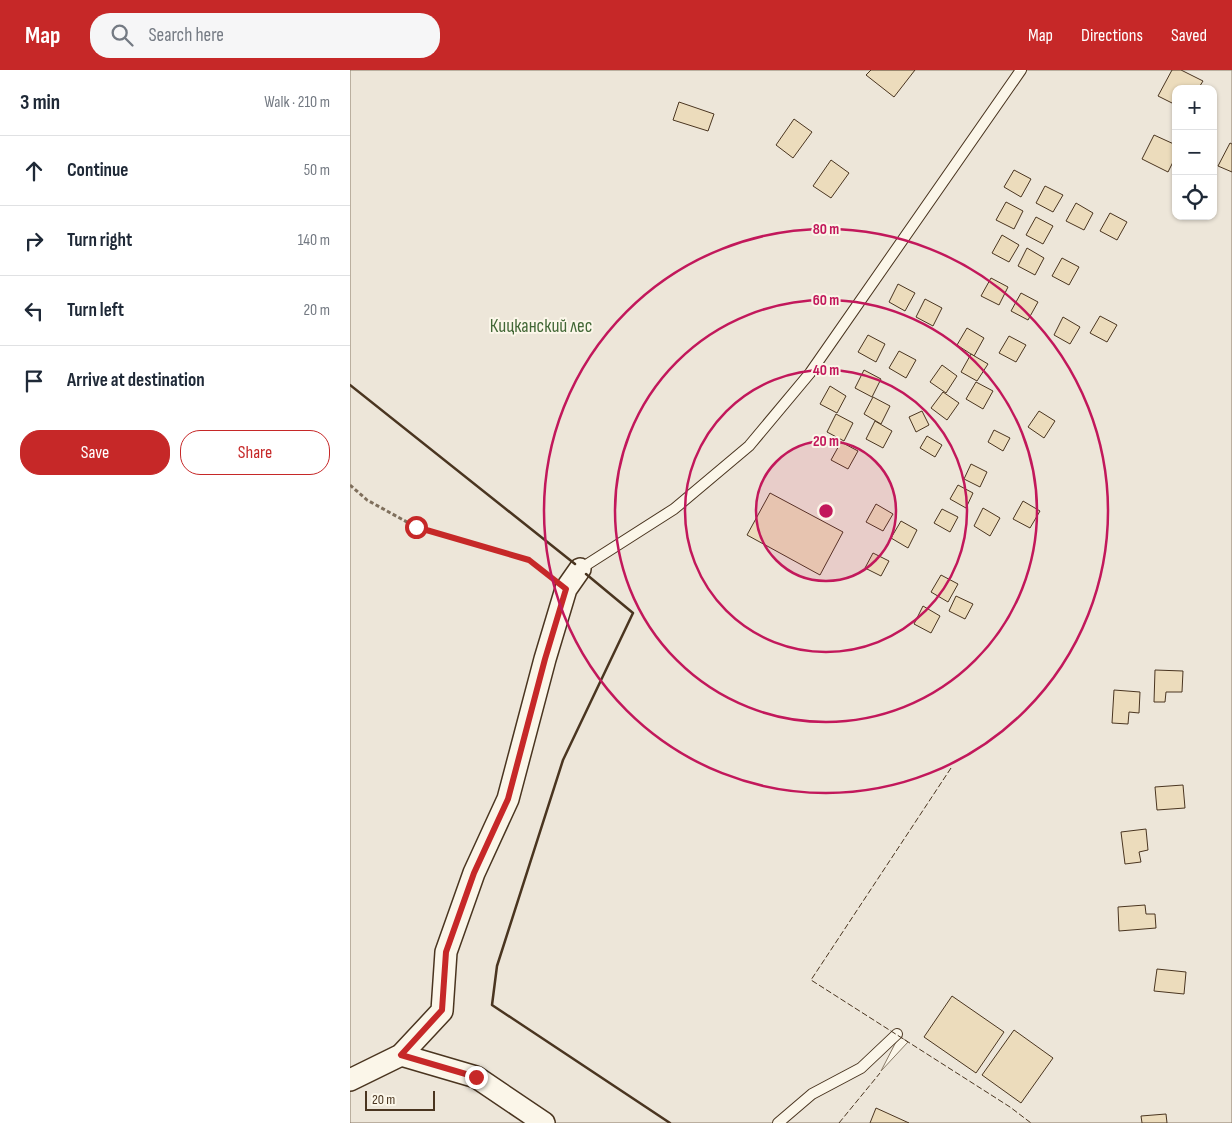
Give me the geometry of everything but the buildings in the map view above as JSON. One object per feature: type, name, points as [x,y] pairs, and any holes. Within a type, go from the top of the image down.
[{"type":"street","points":[[350,1080],[401,1055],[442,1010],[446,952],[474,873],[508,799],[545,659],[566,589],[580,569]]},
{"type":"street","points":[[401,1055],[476,1077],[544,1123]]},
{"type":"lane","points":[[580,569],[674,510],[749,446],[810,373],[1021,70]]},
{"type":"lane","points":[[778,1123],[812,1094],[861,1068],[897,1034]]},
{"type":"path","points":[[350,485],[367,500],[416,527],[529,560],[566,589]]},
{"type":"green space","name":"Кицканский лес","points":[[350,70],[1232,70],[1232,1123],[350,1123]],"holes":[[[899,1036],[908,1042],[881,1071]]]},
{"type":"fence","points":[[951,768],[811,980],[1010,1107],[1031,1123]]},
{"type":"fence","points":[[839,1123],[880,1073]]},
{"type":"wall","points":[[350,385],[575,564]]},
{"type":"wall","points":[[586,574],[633,613],[563,760],[497,966],[492,1005],[670,1123]]},
{"type":"route","points":[[416,527],[529,560],[566,589],[545,659],[508,799],[474,873],[446,952],[442,1010],[401,1055],[476,1077]]}]
